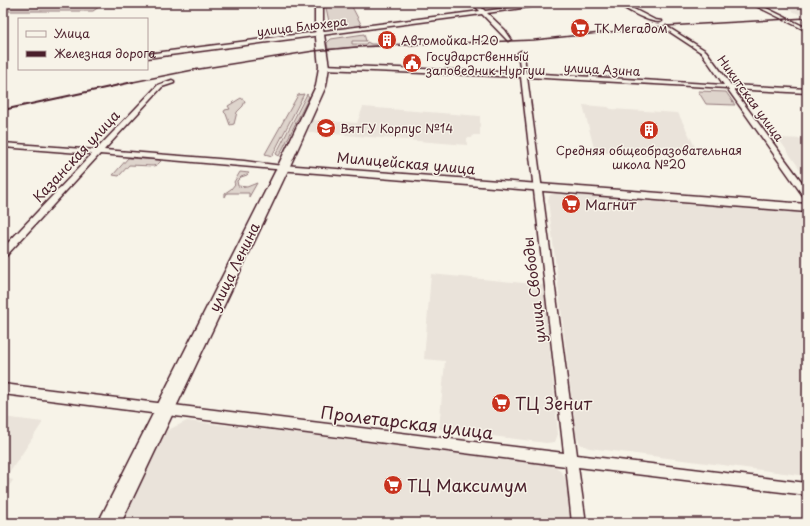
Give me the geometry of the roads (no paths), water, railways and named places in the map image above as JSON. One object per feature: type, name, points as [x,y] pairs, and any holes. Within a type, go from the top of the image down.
[{"type":"main road","name":"улица Ленина","points":[[109,523],[283,168],[321,86],[324,67],[320,34],[319,3]]},
{"type":"street","points":[[474,3],[503,31],[508,39]]},
{"type":"street","name":"улица Блюхера","points":[[148,56],[554,3]]},
{"type":"street","points":[[619,3],[654,21],[660,22]]},
{"type":"street","points":[[752,3],[807,30]]},
{"type":"street","name":"Никитская улица","points":[[666,27],[704,52],[730,86],[807,195]]},
{"type":"street","name":"улица Свободы","points":[[521,53],[579,523]]},
{"type":"street","name":"улица Азина","points":[[324,67],[807,91]]},
{"type":"street","name":"Казанская улица","points":[[3,254],[160,86],[172,82]]},
{"type":"street","name":"Милицейская улица","points":[[3,145],[807,208]]},
{"type":"street","name":"Пролетарская улица","points":[[3,389],[807,489]]},
{"type":"waterway","points":[[238,3],[251,5],[273,3]]},
{"type":"railway","points":[[133,82],[193,70],[314,51],[356,47],[534,40],[666,26],[807,18]]},
{"type":"railway","points":[[3,110],[133,82]]},
{"type":"railway","points":[[128,83],[133,82]]},
{"type":"place","name":"ТК Мегадом","points":[[580,28]]},
{"type":"place","name":"Автомойка H2O","points":[[387,40]]},
{"type":"place","name":"Государственный заповедник Нургуш","points":[[412,63]]},
{"type":"place","name":"ВятГУ Корпус №14","points":[[326,128]]},
{"type":"place","name":"Средняя общеобразовательная школа №20","points":[[649,130]]},
{"type":"place","name":"Магнит","points":[[571,204]]},
{"type":"place","name":"ТЦ Зенит","points":[[501,403]]},
{"type":"place","name":"ТЦ Максимум","points":[[393,485]]}]
